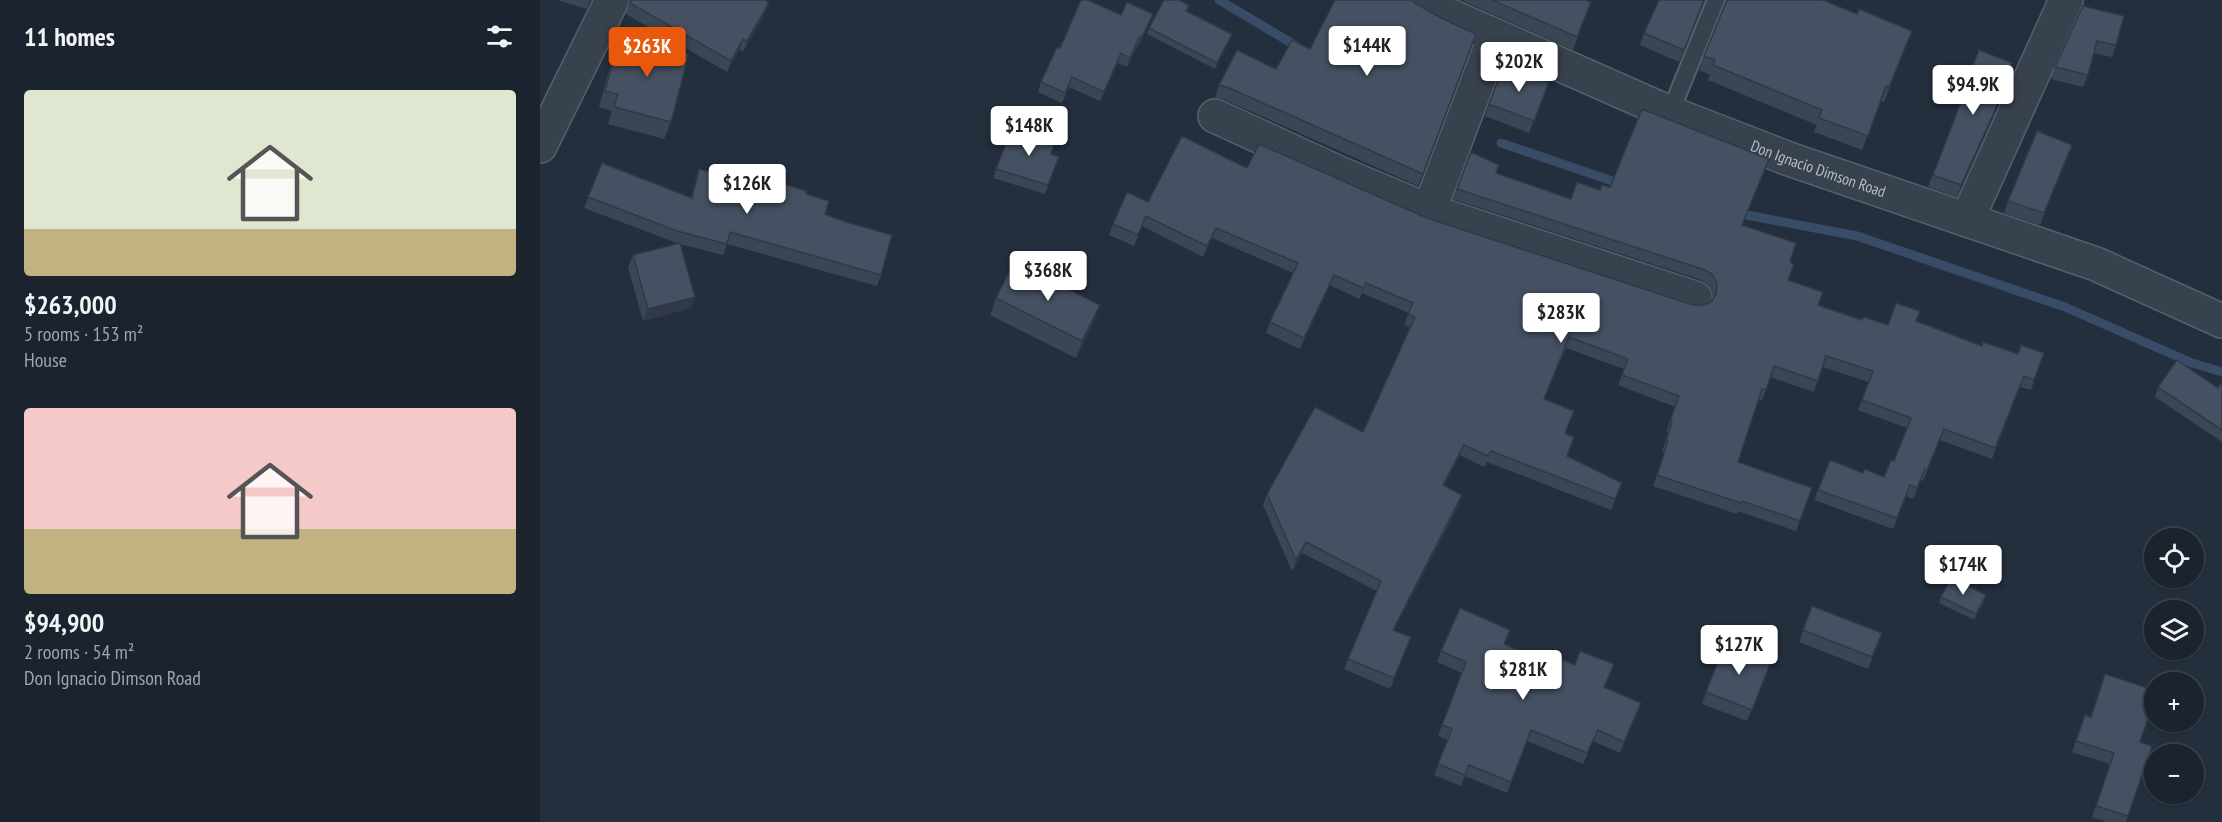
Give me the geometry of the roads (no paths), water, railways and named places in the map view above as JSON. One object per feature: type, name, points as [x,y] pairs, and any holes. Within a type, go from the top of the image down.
[{"type":"street","points":[[540,146],[612,0]]},
{"type":"street","name":"Don Ignacio Dimson Road","points":[[1421,0],[1495,36],[1671,113],[1789,159],[2096,264],[2219,314]]},
{"type":"street","points":[[1967,220],[2066,0]]},
{"type":"street","points":[[1429,211],[1495,36]]},
{"type":"street","points":[[1215,116],[1429,211],[1695,298]]},
{"type":"lane","points":[[1671,113],[1716,0]]},
{"type":"waterway","points":[[1219,0],[1300,48]]},
{"type":"waterway","points":[[1501,143],[1624,185]]},
{"type":"waterway","points":[[1736,213],[1857,236],[2065,307],[2192,363],[2222,372]]}]
